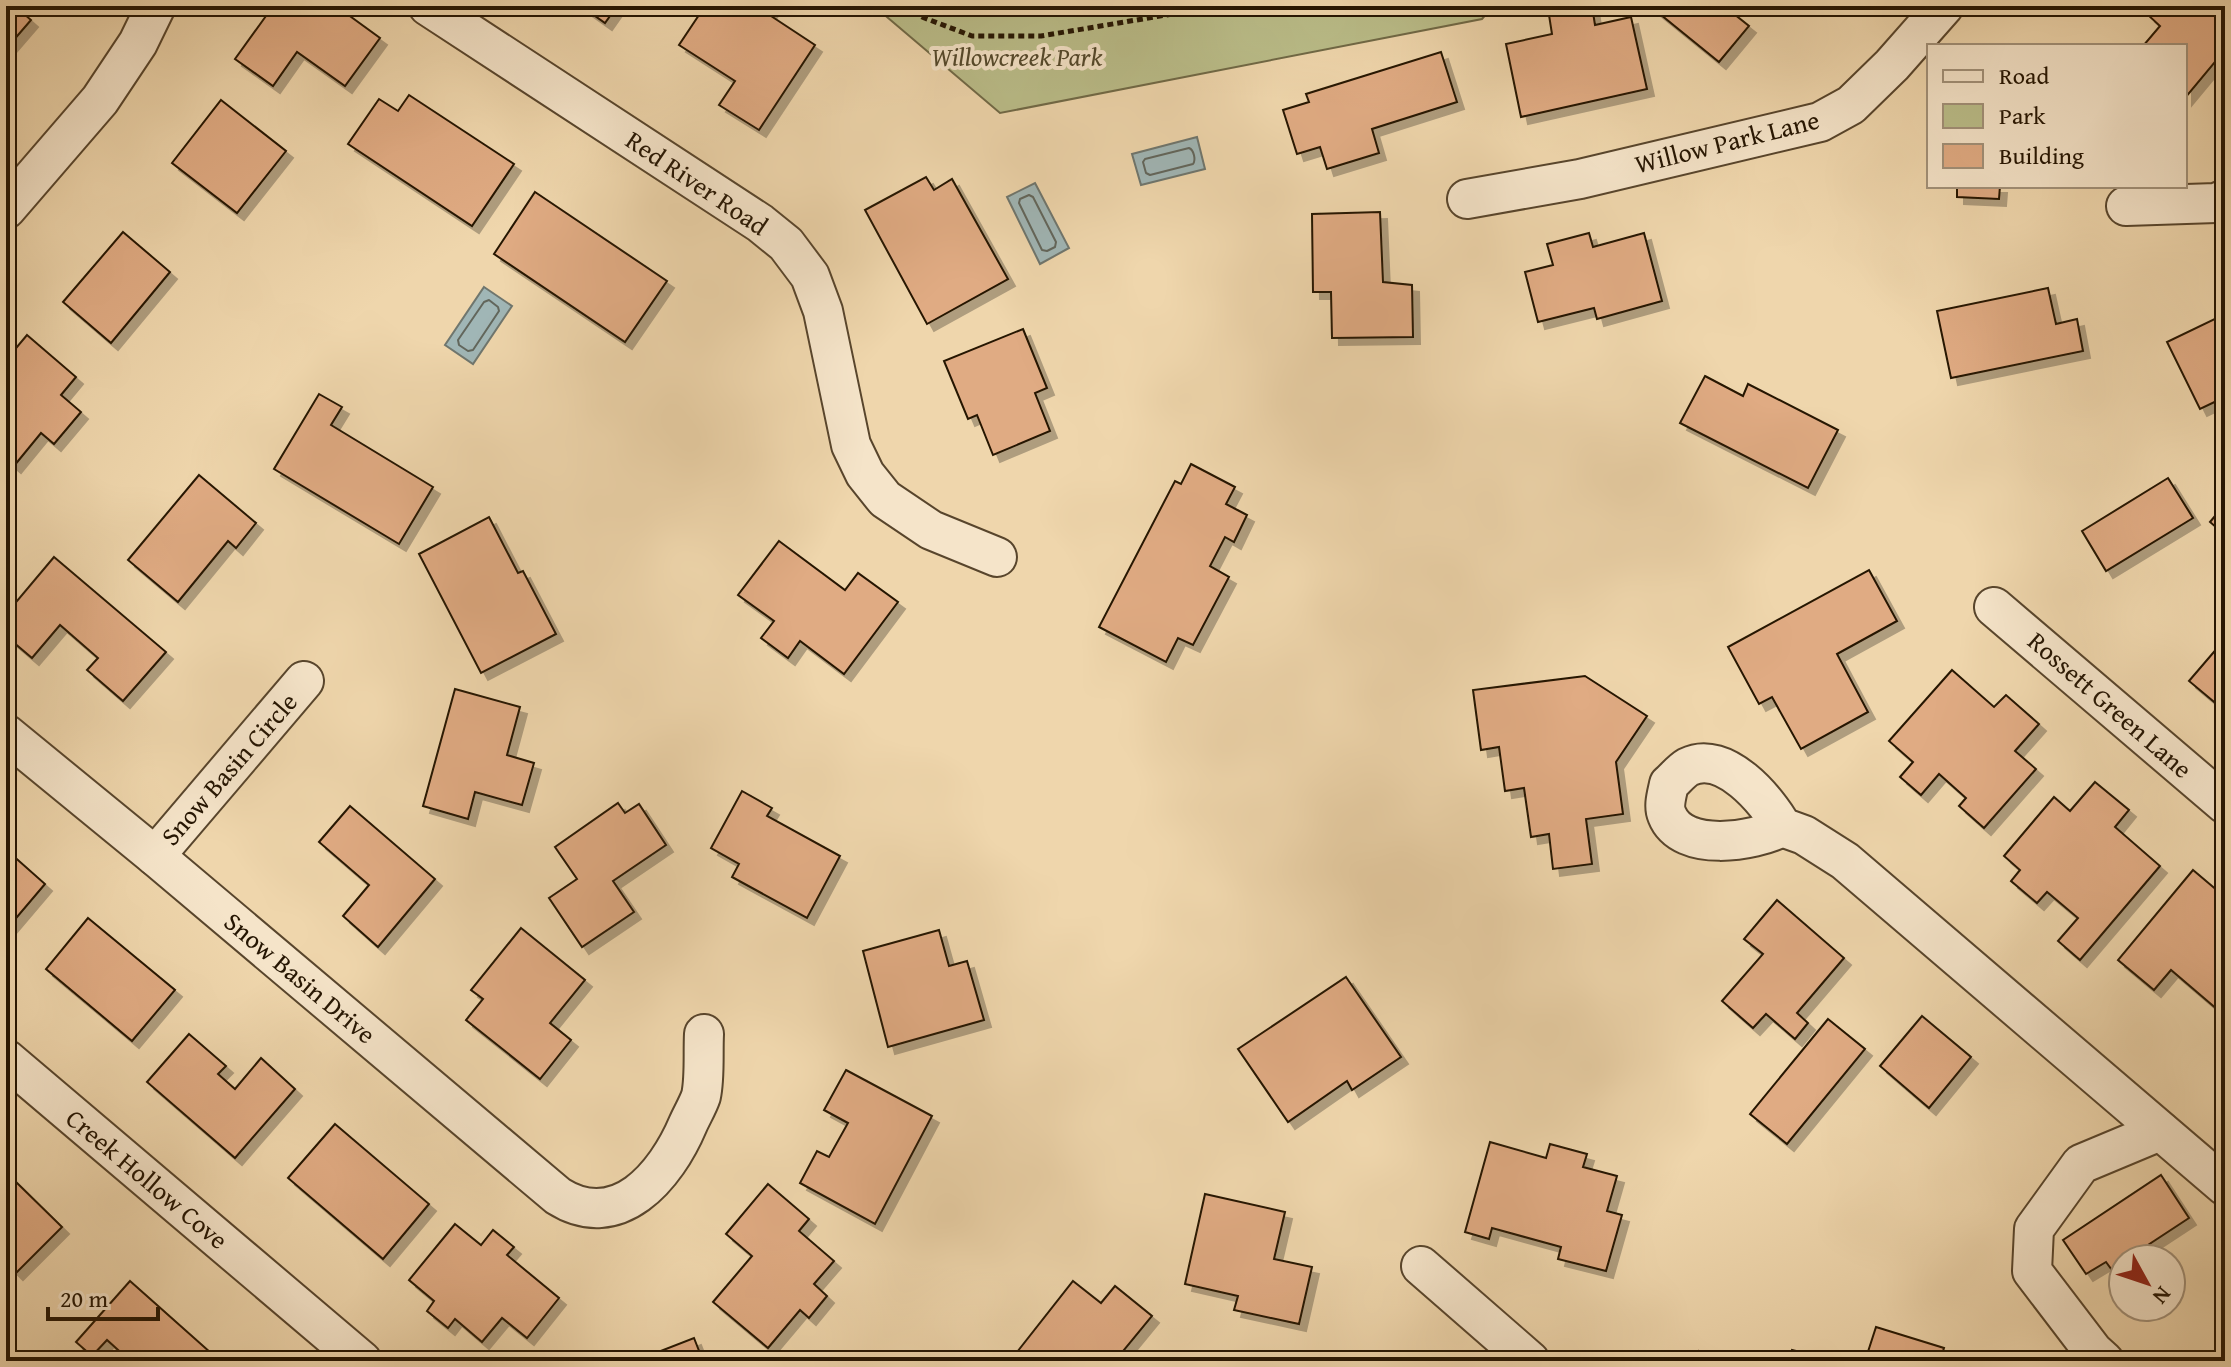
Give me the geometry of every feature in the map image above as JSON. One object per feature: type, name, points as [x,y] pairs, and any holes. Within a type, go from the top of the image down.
[{"type":"street","points":[[6,209],[100,100],[138,43],[156,6]]},
{"type":"street","name":"Red River Road","points":[[428,6],[760,223],[786,244],[810,276],[823,311],[851,445],[865,474],[885,499],[931,530],[997,557]]},
{"type":"street","name":"Willow Park Lane","points":[[1467,199],[1580,179],[1820,122],[1851,105],[1892,65],[1944,6]]},
{"type":"street","points":[[2126,206],[2216,203],[2225,199]]},
{"type":"street","name":"Rossett Green Lane","points":[[1994,607],[2225,804]]},
{"type":"street","name":"Snow Basin Circle","points":[[155,856],[304,681]]},
{"type":"street","name":"Snow Basin Drive","points":[[6,734],[572,1205],[599,1210],[623,1204],[646,1186],[677,1149],[701,1096],[704,1034]]},
{"type":"street","points":[[1782,827],[1804,835],[1845,861],[2225,1186]]},
{"type":"street","name":"Creek Hollow Cove","points":[[6,1059],[362,1361]]},
{"type":"street","points":[[2104,1361],[2032,1271],[2034,1229],[2081,1164],[2160,1131]]},
{"type":"street","points":[[1421,1266],[1530,1361]]},
{"type":"path","points":[[905,6],[922,17],[972,36],[1041,36],[1220,6]]},
{"type":"path","points":[[1329,6],[1418,14],[1460,11],[1471,6]]},
{"type":"green space","name":"Willowcreek Park","points":[[874,6],[1493,6],[1482,19],[1000,113]]},
{"type":"water","points":[[1197,137],[1205,169],[1141,185],[1132,154]]},
{"type":"water","points":[[1035,183],[1069,248],[1040,264],[1007,197]]},
{"type":"water","points":[[484,287],[512,306],[473,364],[445,345]]},
{"type":"building","points":[[6,6],[15,6],[31,20],[6,49]]},
{"type":"building","points":[[281,6],[336,6],[380,38],[345,86],[297,52],[273,86],[235,59],[271,9],[277,13]]},
{"type":"building","points":[[581,6],[617,6],[605,23]]},
{"type":"building","points":[[705,6],[767,6],[771,9],[768,14],[815,45],[759,130],[719,105],[735,81],[679,45]]},
{"type":"building","points":[[1592,6],[1595,25],[1631,17],[1647,89],[1521,117],[1506,44],[1552,34],[1549,15]]},
{"type":"building","points":[[1650,6],[1724,6],[1749,26],[1719,62]]},
{"type":"building","points":[[2155,6],[2225,6],[2225,50],[2187,96],[2187,44],[2145,44],[2160,26],[2148,15]]},
{"type":"building","points":[[1441,52],[1457,102],[1372,129],[1379,153],[1327,169],[1320,147],[1297,154],[1283,110],[1309,102],[1306,94]]},
{"type":"building","points":[[409,95],[514,164],[472,226],[348,144],[379,99],[398,111]]},
{"type":"building","points":[[221,100],[286,151],[237,213],[172,163]]},
{"type":"building","points":[[926,177],[934,190],[952,179],[1008,279],[927,324],[865,210]]},
{"type":"building","points":[[1957,188],[2000,188],[1999,199],[1957,197]]},
{"type":"building","points":[[535,192],[667,281],[625,342],[494,254]]},
{"type":"building","points":[[1380,212],[1383,282],[1412,285],[1413,337],[1332,338],[1331,292],[1313,292],[1312,214]]},
{"type":"building","points":[[123,232],[170,272],[111,343],[63,302]]},
{"type":"building","points":[[1589,233],[1593,247],[1644,233],[1662,301],[1597,319],[1594,308],[1538,322],[1525,272],[1553,265],[1547,244]]},
{"type":"building","points":[[2048,288],[2056,324],[2077,319],[2083,351],[1951,378],[1937,311]]},
{"type":"building","points":[[2225,314],[2225,397],[2200,409],[2167,342]]},
{"type":"building","points":[[1023,329],[1047,388],[1035,393],[1050,431],[993,455],[977,415],[968,419],[944,361]]},
{"type":"building","points":[[27,335],[76,377],[61,395],[81,412],[54,444],[41,433],[14,466],[6,459],[6,360]]},
{"type":"building","points":[[1705,376],[1743,396],[1748,384],[1838,430],[1808,488],[1680,423]]},
{"type":"building","points":[[319,394],[342,407],[331,425],[433,487],[399,544],[274,469]]},
{"type":"building","points":[[1191,464],[1235,487],[1226,504],[1247,515],[1234,542],[1225,537],[1210,566],[1229,577],[1193,645],[1178,638],[1166,662],[1099,627],[1175,481],[1181,484]]},
{"type":"building","points":[[199,475],[256,523],[236,548],[228,541],[178,602],[128,560]]},
{"type":"building","points":[[2168,478],[2193,518],[2106,571],[2082,531]]},
{"type":"building","points":[[2225,504],[2225,535],[2210,522]]},
{"type":"building","points":[[489,517],[518,573],[523,571],[556,634],[481,673],[419,554]]},
{"type":"building","points":[[779,541],[845,590],[858,573],[898,602],[844,674],[800,641],[788,658],[761,638],[774,621],[738,595]]},
{"type":"building","points":[[54,557],[166,652],[123,701],[87,670],[98,658],[60,625],[32,658],[6,636],[6,614]]},
{"type":"building","points":[[1869,570],[1897,621],[1837,654],[1868,712],[1801,749],[1772,697],[1759,704],[1728,647]]},
{"type":"building","points":[[2225,639],[2225,711],[2189,681]]},
{"type":"building","points":[[1952,670],[1994,707],[2006,695],[2039,724],[2015,751],[2036,769],[1984,828],[1959,806],[1966,798],[1939,774],[1921,795],[1900,777],[1913,762],[1889,741]]},
{"type":"building","points":[[1585,676],[1647,716],[1616,762],[1623,814],[1586,819],[1592,864],[1553,869],[1549,834],[1531,837],[1524,788],[1505,791],[1499,747],[1481,750],[1473,690]]},
{"type":"building","points":[[455,689],[520,707],[507,755],[534,763],[522,805],[475,792],[468,819],[423,806]]},
{"type":"building","points":[[2095,782],[2129,810],[2115,827],[2160,866],[2080,960],[2058,941],[2078,918],[2047,892],[2037,903],[2011,881],[2020,870],[2004,856],[2054,797],[2070,811]]},
{"type":"building","points":[[742,791],[772,808],[767,816],[840,856],[807,918],[732,877],[739,864],[711,848]]},
{"type":"building","points":[[618,803],[625,813],[639,804],[666,845],[613,881],[634,912],[582,947],[549,898],[577,879],[555,847]]},
{"type":"building","points":[[350,806],[435,879],[378,947],[343,916],[369,885],[319,842]]},
{"type":"building","points":[[10,853],[45,884],[6,930],[6,858]]},
{"type":"building","points":[[2193,870],[2225,897],[2225,1016],[2171,970],[2154,990],[2118,960]]},
{"type":"building","points":[[1777,900],[1844,958],[1797,1013],[1808,1023],[1795,1039],[1766,1014],[1753,1028],[1722,1001],[1763,954],[1744,939]]},
{"type":"building","points":[[88,918],[175,990],[132,1041],[46,969]]},
{"type":"building","points":[[521,928],[585,980],[550,1023],[571,1040],[540,1079],[466,1020],[483,999],[471,990]]},
{"type":"building","points":[[939,930],[949,966],[967,961],[984,1020],[888,1047],[863,951]]},
{"type":"building","points":[[1346,977],[1401,1057],[1352,1090],[1347,1081],[1288,1122],[1238,1049]]},
{"type":"building","points":[[1922,1016],[1971,1057],[1929,1108],[1880,1066]]},
{"type":"building","points":[[1828,1019],[1865,1049],[1787,1144],[1750,1114]]},
{"type":"building","points":[[189,1034],[226,1066],[218,1074],[235,1089],[261,1058],[295,1089],[235,1158],[147,1082]]},
{"type":"building","points":[[846,1070],[932,1116],[875,1224],[800,1183],[817,1151],[829,1157],[848,1123],[824,1110]]},
{"type":"building","points":[[335,1124],[429,1204],[383,1259],[288,1178]]},
{"type":"building","points":[[1490,1142],[1546,1158],[1550,1144],[1587,1154],[1583,1167],[1617,1176],[1607,1211],[1622,1215],[1606,1271],[1558,1259],[1561,1247],[1492,1228],[1489,1239],[1465,1232]]},
{"type":"building","points":[[2161,1175],[2189,1218],[2151,1243],[2107,1243],[2107,1263],[2086,1274],[2063,1240]]},
{"type":"building","points":[[14,1180],[62,1227],[16,1273],[6,1263],[6,1188]]},
{"type":"building","points":[[768,1184],[809,1219],[799,1231],[834,1261],[814,1284],[827,1296],[809,1318],[800,1310],[768,1348],[713,1302],[752,1256],[726,1234]]},
{"type":"building","points":[[1205,1194],[1285,1212],[1274,1259],[1312,1267],[1299,1324],[1234,1310],[1238,1296],[1185,1284]]},
{"type":"building","points":[[455,1224],[481,1245],[493,1230],[514,1247],[507,1255],[559,1298],[527,1338],[502,1318],[482,1342],[455,1319],[448,1328],[427,1311],[434,1301],[409,1280]]},
{"type":"building","points":[[130,1281],[220,1361],[124,1361],[127,1358],[107,1340],[92,1356],[76,1342]]},
{"type":"building","points":[[1073,1281],[1101,1303],[1115,1286],[1152,1316],[1115,1361],[1107,1355],[1102,1361],[1010,1361]]},
{"type":"building","points":[[1876,1327],[1944,1348],[1940,1361],[1865,1361]]},
{"type":"building","points":[[694,1338],[703,1361],[635,1361]]},
{"type":"building","points":[[1792,1350],[1837,1361],[1789,1361]]},
{"type":"building","points":[[1699,1351],[1737,1361],[1696,1361]]}]
